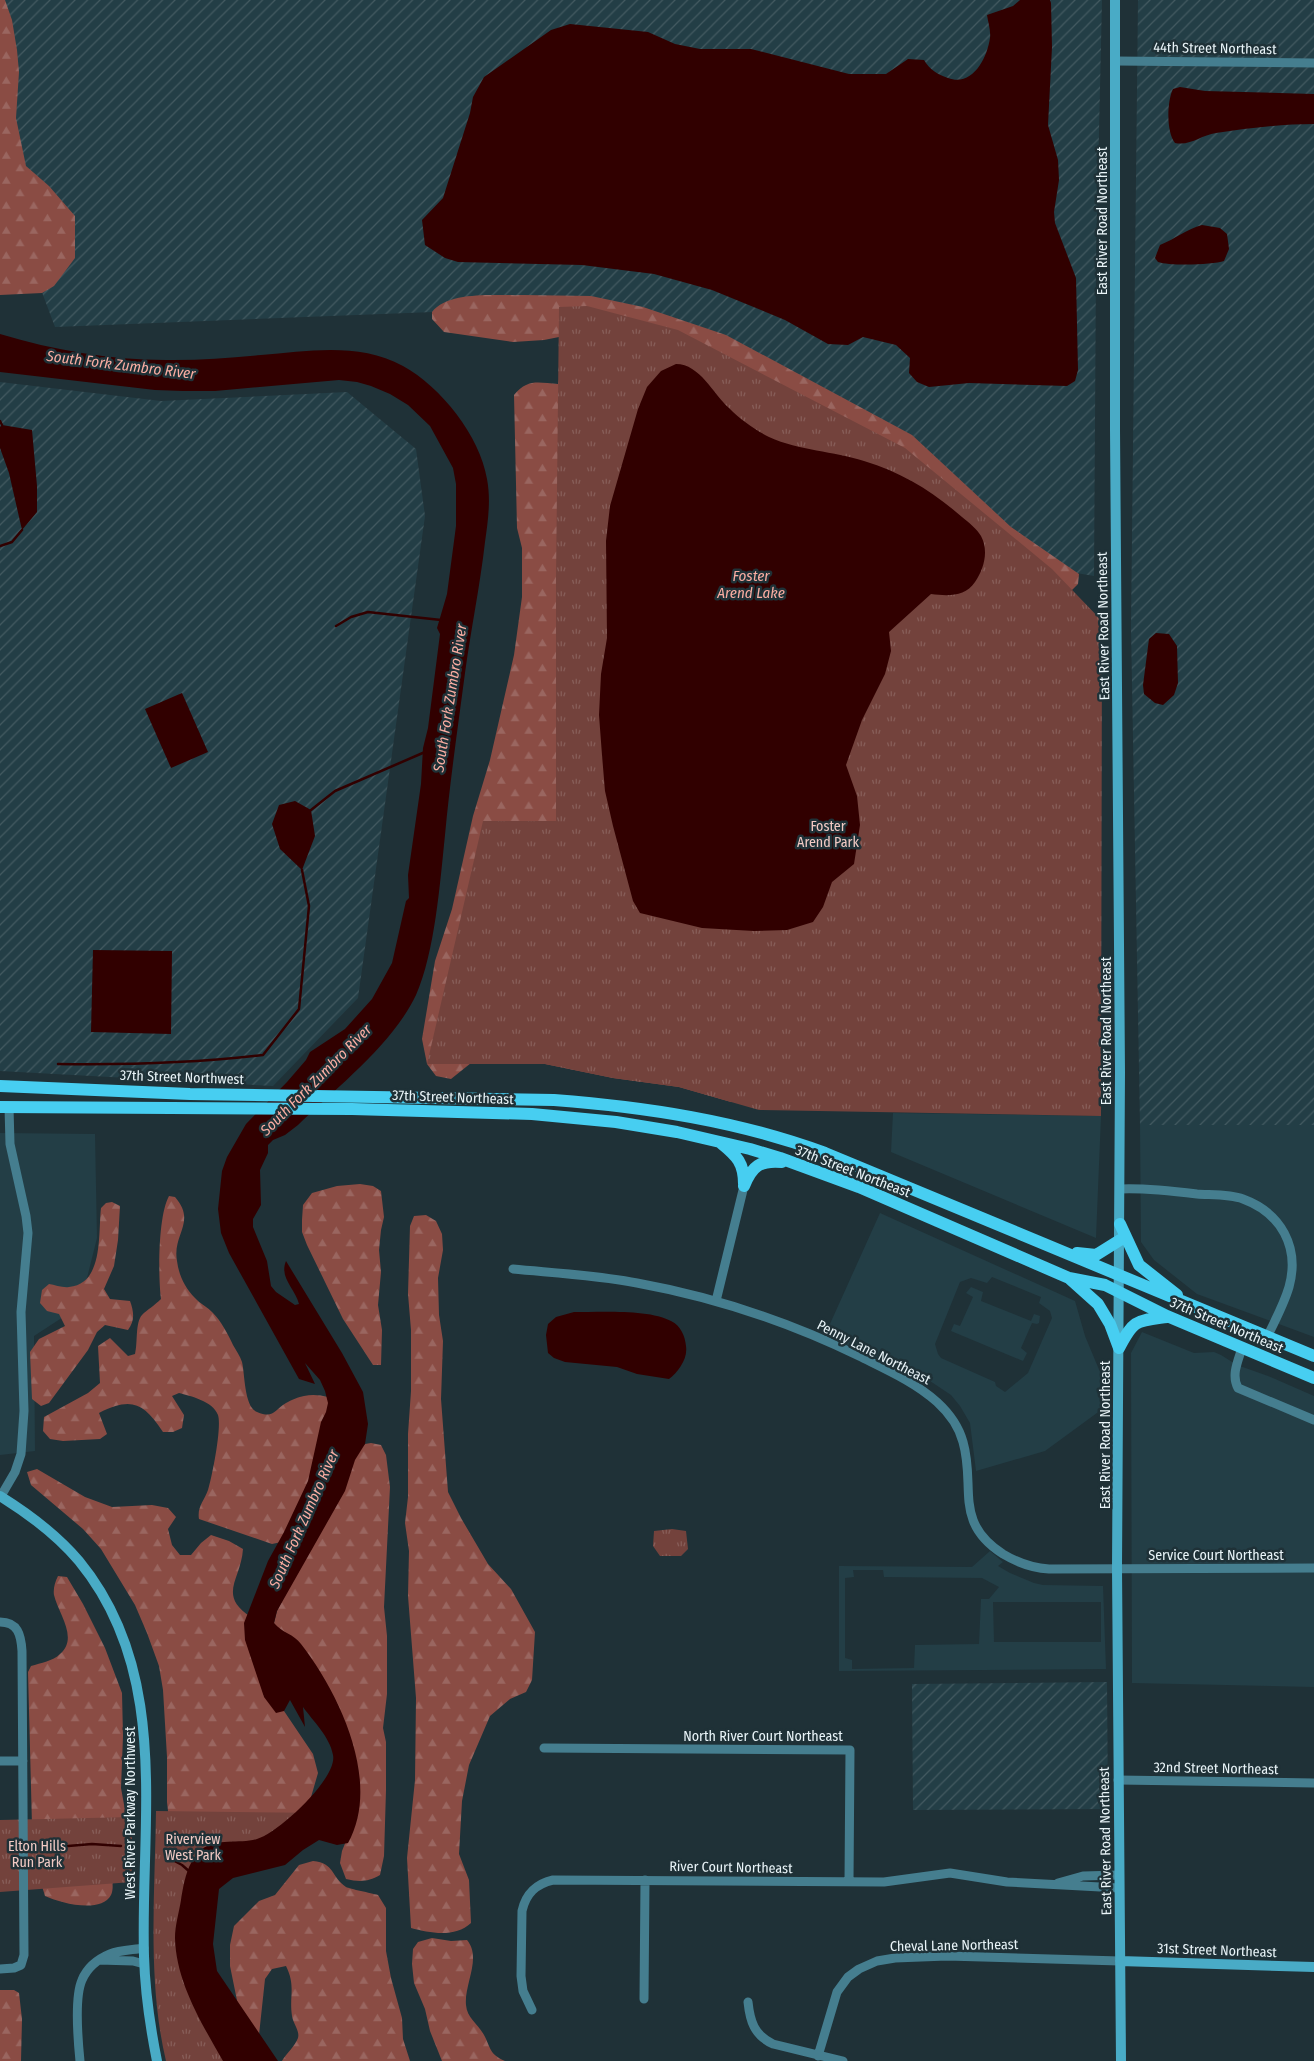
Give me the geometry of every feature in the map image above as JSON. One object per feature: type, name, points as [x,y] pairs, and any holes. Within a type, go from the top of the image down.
[{"type":"main road","name":"37th Street Northwest","points":[[0,1086],[227,1094],[362,1096]]},
{"type":"main road","name":"37th Street Northeast","points":[[362,1096],[554,1100],[612,1104],[718,1122],[796,1142],[1314,1356]]},
{"type":"main road","name":"37th Street Northwest","points":[[4,1107],[352,1109]]},
{"type":"main road","name":"37th Street Northeast","points":[[352,1109],[570,1116],[668,1130],[750,1149],[859,1187],[1069,1278],[1105,1285],[1168,1316],[1314,1378]]},
{"type":"main road","points":[[719,1142],[739,1160],[743,1167],[744,1186]]},
{"type":"main road","points":[[744,1186],[750,1172],[765,1162],[783,1162],[815,1171]]},
{"type":"main road","points":[[1120,1224],[1139,1265],[1168,1286],[1182,1300]]},
{"type":"main road","points":[[1061,1251],[1096,1255],[1120,1240]]},
{"type":"main road","points":[[1069,1278],[1098,1304],[1110,1324],[1119,1348]]},
{"type":"main road","points":[[1119,1348],[1134,1323],[1168,1316]]},
{"type":"street","name":"East River Road Northeast","points":[[1115,0],[1115,430],[1121,1189],[1117,1568],[1121,2061]]},
{"type":"street","name":"44th Street Northeast","points":[[1116,61],[1314,63]]},
{"type":"street","points":[[0,1496],[15,1472],[21,1454],[24,1411],[21,1312],[28,1233],[4,1107]]},
{"type":"street","points":[[716,1301],[744,1186]]},
{"type":"street","points":[[1121,1189],[1150,1189],[1242,1198],[1277,1220],[1288,1240],[1292,1255],[1292,1273],[1289,1288],[1267,1336]]},
{"type":"street","name":"Penny Lane Northeast","points":[[514,1269],[636,1283],[716,1301],[780,1321],[890,1372],[934,1400],[948,1414],[960,1432],[966,1454],[967,1492],[971,1514],[979,1531],[996,1549],[1016,1562],[1037,1568],[1117,1568]]},
{"type":"street","points":[[1242,1348],[1234,1374],[1234,1381],[1238,1388],[1314,1420]]},
{"type":"street","name":"West River Parkway Northwest","points":[[0,1496],[44,1527],[79,1562],[92,1578],[111,1612],[127,1651],[141,1702],[146,1742],[144,1964],[150,2026],[157,2061]]},
{"type":"street","name":"Service Court Northeast","points":[[1117,1568],[1314,1568]]},
{"type":"street","points":[[0,1622],[13,1624],[21,1639],[24,1955],[22,1965],[14,1968],[0,1969]]},
{"type":"street","name":"North River Court Northeast","points":[[544,1748],[850,1750],[849,1882]]},
{"type":"street","points":[[0,1761],[23,1761]]},
{"type":"street","name":"32nd Street Northeast","points":[[1118,1780],[1314,1783]]},
{"type":"street","name":"River Court Northeast","points":[[532,2010],[523,1991],[521,1976],[522,1911],[524,1903],[532,1890],[554,1880],[893,1882],[950,1874],[1007,1882],[1119,1888]]},
{"type":"street","name":"River Court Northeast","points":[[1056,1884],[1083,1876],[1119,1875]]},
{"type":"street","points":[[644,1999],[645,1880]]},
{"type":"street","points":[[80,2061],[78,2035],[81,1981],[92,1964],[110,1954],[144,1948]]},
{"type":"street","name":"Cheval Lane Northeast","points":[[818,2056],[837,1992],[848,1978],[859,1969],[877,1961],[895,1958],[946,1956],[1120,1961]]},
{"type":"street","points":[[99,1960],[133,1961],[144,1964]]},
{"type":"street","name":"31st Street Northeast","points":[[1120,1961],[1314,1967]]},
{"type":"street","points":[[748,2002],[753,2027],[760,2037],[773,2044],[843,2061]]},
{"type":"shaded area","points":[[0,0],[1102,0],[1096,264],[1094,576],[1053,569],[559,307],[55,327],[28,255]]},
{"type":"shaded area","points":[[1138,0],[1314,0],[1314,1125],[1140,1125],[1131,627]]},
{"type":"shaded area","points":[[0,382],[161,401],[347,392],[416,449],[425,516],[358,998],[273,1086],[0,1071]]},
{"type":"shaded area","points":[[893,1113],[1101,1116],[1096,1238],[891,1152]]},
{"type":"shaded area","points":[[1140,1125],[1314,1125],[1314,1337],[1197,1294],[1154,1260],[1141,1242]]},
{"type":"shaded area","points":[[0,1133],[95,1134],[97,1238],[80,1306],[34,1336],[35,1451],[0,1455]]},
{"type":"shaded area","points":[[880,1213],[1075,1301],[1085,1336],[1100,1372],[1101,1410],[1045,1451],[976,1471],[970,1423],[951,1395],[912,1369],[909,1372],[825,1335]],"holes":[[[992,1277],[1041,1297],[1039,1303],[1050,1311],[1052,1318],[1028,1373],[1005,1392],[996,1386],[995,1382],[941,1358],[938,1354],[935,1344],[960,1282],[971,1278],[987,1283]]]},
{"type":"shaded area","points":[[971,1287],[983,1292],[981,1301],[1031,1321],[1034,1314],[1040,1316],[1039,1323],[1032,1323],[1021,1348],[1027,1353],[1023,1361],[951,1331],[954,1324],[960,1326],[973,1297],[966,1293]]},
{"type":"shaded area","points":[[1142,1332],[1194,1353],[1214,1352],[1237,1365],[1314,1396],[1314,1687],[1132,1683],[1131,1353]]},
{"type":"shaded area","points":[[990,1551],[1003,1562],[998,1566],[1034,1583],[1043,1585],[1103,1586],[1106,1669],[839,1671],[839,1566],[972,1567]],"holes":[[[853,1570],[883,1570],[884,1577],[982,1578],[999,1587],[989,1599],[981,1599],[979,1644],[915,1645],[914,1668],[852,1669],[852,1660],[845,1658],[845,1578],[854,1577]],[[993,1602],[1101,1602],[1101,1642],[994,1642]]]},
{"type":"shaded area","points":[[1107,1682],[1108,1809],[913,1810],[912,1684]]},
{"type":"green space","points":[[0,0],[5,0],[12,20],[17,50],[19,72],[16,118],[26,166],[49,186],[75,216],[75,258],[54,286],[42,293],[0,295]]},
{"type":"green space","name":"Foster Arend Park","points":[[488,295],[591,296],[643,307],[726,335],[912,435],[1011,527],[1079,574],[1078,584],[1069,593],[731,1102],[679,1087],[613,1078],[545,1064],[471,1063],[451,1079],[436,1076],[427,1064],[422,1039],[435,961],[452,909],[473,816],[490,760],[514,655],[522,597],[522,548],[517,528],[514,395],[529,384],[558,384],[570,332],[559,337],[544,340],[513,342],[444,332],[432,319],[432,312],[450,300],[462,297]]},
{"type":"green space","name":"Foster Arend Park","points":[[587,306],[678,330],[905,448],[1052,569],[1102,621],[1101,1116],[759,1110],[679,1087],[613,1078],[545,1064],[427,1064],[483,821],[556,821],[559,307]]},
{"type":"green space","points":[[360,1184],[373,1186],[381,1191],[384,1217],[379,1250],[381,1272],[378,1305],[382,1330],[381,1365],[373,1365],[343,1319],[302,1232],[303,1205],[312,1193],[337,1186]]},
{"type":"green space","points":[[169,1196],[175,1197],[184,1214],[176,1252],[181,1277],[191,1294],[213,1313],[227,1332],[242,1362],[247,1397],[253,1409],[267,1415],[290,1401],[309,1395],[323,1396],[342,1402],[286,1541],[272,1544],[199,1519],[200,1507],[208,1490],[212,1474],[218,1441],[219,1421],[215,1410],[201,1400],[179,1393],[172,1396],[184,1415],[182,1428],[173,1432],[163,1432],[149,1414],[136,1405],[128,1404],[110,1408],[99,1413],[107,1434],[100,1439],[63,1441],[50,1439],[43,1431],[44,1417],[88,1393],[100,1383],[98,1346],[110,1338],[128,1356],[135,1354],[140,1318],[161,1299],[159,1261],[161,1231],[165,1205]]},
{"type":"green space","points":[[112,1202],[120,1206],[118,1240],[114,1266],[104,1289],[110,1299],[130,1301],[133,1313],[132,1323],[128,1330],[105,1325],[97,1332],[88,1350],[49,1403],[41,1406],[32,1399],[30,1352],[39,1339],[65,1326],[59,1314],[47,1311],[40,1303],[42,1290],[49,1284],[69,1287],[80,1284],[88,1277],[94,1267],[97,1256],[101,1208],[106,1203]]},
{"type":"green space","points":[[426,1215],[436,1221],[442,1234],[443,1250],[438,1278],[439,1315],[443,1341],[441,1399],[448,1492],[488,1564],[511,1589],[535,1632],[532,1680],[526,1692],[510,1699],[490,1716],[469,1765],[462,1801],[459,1854],[469,1880],[471,1923],[458,1931],[442,1933],[411,1928],[407,1858],[415,1780],[416,1698],[408,1596],[409,1551],[405,1523],[408,1497],[408,1434],[411,1391],[411,1330],[408,1294],[410,1226],[414,1216]]},
{"type":"green space","points":[[365,1444],[381,1445],[386,1455],[390,1487],[384,1607],[387,1636],[387,1694],[383,1728],[386,1742],[386,1790],[384,1856],[380,1875],[359,1881],[346,1879],[340,1863],[348,1836],[356,1787],[277,1635],[274,1623],[277,1611],[352,1457]]},
{"type":"green space","points":[[37,1469],[85,1497],[112,1507],[152,1505],[168,1508],[176,1517],[168,1529],[172,1545],[180,1555],[191,1555],[211,1535],[229,1541],[243,1549],[233,1586],[233,1594],[235,1601],[241,1609],[251,1617],[276,1707],[284,1711],[313,1754],[318,1773],[309,1804],[289,1818],[169,1820],[163,1690],[159,1666],[147,1633],[135,1605],[101,1549],[83,1529],[31,1485],[27,1472]]},
{"type":"green space","points":[[672,1529],[686,1531],[688,1549],[681,1556],[660,1556],[653,1546],[654,1531]]},
{"type":"green space","points":[[58,1576],[67,1577],[83,1604],[105,1648],[122,1693],[121,1788],[127,1821],[32,1825],[28,1672],[31,1666],[47,1662],[60,1654],[68,1641],[66,1625],[54,1595],[54,1585]]},
{"type":"green space","name":"Riverview West Park","points":[[156,1811],[330,1813],[228,1865],[196,1915],[248,2061],[166,2061],[156,2000],[154,1968]]},
{"type":"green space","name":"Elton Hills Run Park","points":[[132,1817],[132,1882],[0,1892],[0,1820]]},
{"type":"green space","points":[[313,1861],[320,1862],[329,1867],[346,1887],[378,1895],[386,1908],[386,1951],[402,2018],[403,2039],[410,2061],[282,2061],[298,2038],[291,2009],[291,1979],[286,1966],[272,1969],[265,1979],[259,2035],[242,2025],[230,1966],[230,1945],[234,1926],[259,1901],[275,1895],[299,1865]]},
{"type":"green space","points":[[112,1875],[113,1887],[111,1895],[106,1901],[90,1906],[70,1904],[45,1896],[41,1883]]},
{"type":"green space","points":[[432,1938],[451,1941],[467,1940],[471,1947],[473,1963],[466,1997],[467,2010],[482,2031],[493,2053],[505,2061],[442,2061],[430,2031],[425,2009],[414,1983],[412,1964],[413,1949],[418,1942]]},
{"type":"green space","points":[[0,1990],[14,1990],[19,1993],[22,2019],[21,2061],[0,2061]]},
{"type":"water","points":[[1020,0],[1050,0],[1051,3],[1052,47],[1048,125],[1058,160],[1059,180],[1054,212],[1055,223],[1076,278],[1078,370],[1075,381],[1067,386],[969,383],[929,387],[917,382],[909,373],[910,358],[896,345],[863,337],[848,345],[828,344],[785,320],[712,290],[654,274],[582,265],[458,262],[445,258],[425,245],[422,220],[443,198],[470,113],[473,97],[484,77],[551,30],[570,24],[648,32],[675,44],[700,49],[751,49],[849,74],[886,74],[908,59],[924,60],[937,73],[957,80],[971,75],[986,54],[990,35],[987,15],[1013,6]]},
{"type":"water","points":[[1180,87],[1205,91],[1314,94],[1314,124],[1240,129],[1211,134],[1191,142],[1175,143],[1170,132],[1169,108],[1173,89]]},
{"type":"water","points":[[1202,225],[1220,228],[1227,234],[1229,249],[1224,261],[1191,264],[1158,262],[1155,258],[1160,245]]},
{"type":"water","name":"South Fork Zumbro River","points":[[0,334],[64,350],[130,359],[207,359],[315,350],[351,351],[386,358],[403,366],[431,386],[457,414],[476,446],[487,479],[489,503],[481,575],[467,657],[457,733],[436,917],[428,959],[422,978],[416,995],[406,1013],[379,1048],[298,1125],[268,1145],[268,1153],[260,1170],[261,1205],[253,1219],[253,1227],[267,1261],[271,1286],[276,1292],[295,1305],[299,1304],[286,1278],[284,1267],[286,1261],[342,1353],[363,1392],[368,1424],[365,1444],[355,1460],[345,1491],[277,1611],[274,1623],[301,1644],[329,1687],[342,1712],[352,1739],[358,1766],[360,1793],[357,1819],[348,1843],[337,1845],[319,1840],[285,1865],[233,1878],[219,1889],[213,1944],[217,1971],[278,2061],[223,2061],[192,2002],[180,1971],[176,1954],[176,1924],[185,1879],[197,1854],[208,1846],[222,1842],[257,1839],[278,1827],[292,1816],[317,1790],[332,1765],[333,1755],[325,1736],[303,1707],[305,1727],[290,1700],[284,1711],[276,1713],[264,1697],[245,1640],[244,1623],[268,1561],[308,1481],[321,1422],[328,1403],[320,1380],[305,1363],[315,1384],[299,1379],[229,1253],[221,1233],[218,1209],[222,1171],[227,1157],[246,1124],[287,1082],[306,1060],[310,1052],[345,1029],[372,999],[392,963],[406,901],[409,898],[408,875],[421,784],[423,748],[428,728],[440,634],[437,628],[447,594],[456,526],[456,484],[453,468],[430,426],[408,405],[390,394],[371,386],[339,380],[215,391],[155,390],[0,372]]},
{"type":"water","name":"Foster Arend Lake","points":[[676,364],[685,365],[699,374],[734,412],[748,424],[769,437],[781,442],[864,461],[892,471],[916,484],[940,499],[972,526],[981,536],[985,548],[983,566],[971,587],[956,594],[931,594],[889,632],[891,651],[885,674],[862,720],[846,765],[857,796],[860,825],[854,864],[832,882],[823,907],[813,922],[787,930],[754,931],[702,928],[640,913],[633,901],[605,791],[599,715],[601,674],[607,638],[606,541],[610,506],[638,409],[647,387],[661,371]]},
{"type":"water","points":[[2,425],[32,430],[37,486],[37,512],[22,530],[9,473],[0,448],[0,427]]},
{"type":"water","points":[[1156,633],[1169,634],[1177,646],[1178,683],[1174,695],[1163,705],[1155,703],[1144,694],[1143,685],[1149,639]]},
{"type":"water","points":[[182,693],[208,752],[171,768],[145,709]]},
{"type":"water","points":[[295,801],[311,810],[315,836],[302,870],[280,849],[272,824],[279,805]]},
{"type":"water","points":[[93,950],[172,951],[171,1034],[91,1032]]},
{"type":"water","points":[[574,1312],[638,1313],[662,1317],[680,1328],[686,1346],[684,1360],[676,1373],[669,1379],[637,1374],[617,1367],[565,1362],[554,1358],[548,1353],[546,1335],[548,1324],[556,1317]]},
{"type":"waterway","points":[[0,421],[2,425]]},
{"type":"waterway","points":[[0,546],[12,542],[22,530]]},
{"type":"waterway","points":[[336,626],[351,617],[368,612],[441,620]]},
{"type":"waterway","name":"South Fork Zumbro River","points":[[311,810],[335,791],[425,752]]},
{"type":"waterway","points":[[58,1064],[161,1063],[263,1055],[299,1009],[309,906],[302,870]]},
{"type":"waterway","points":[[44,1848],[92,1844],[121,1846]]},
{"type":"waterway","points":[[169,1858],[190,1872]]}]
